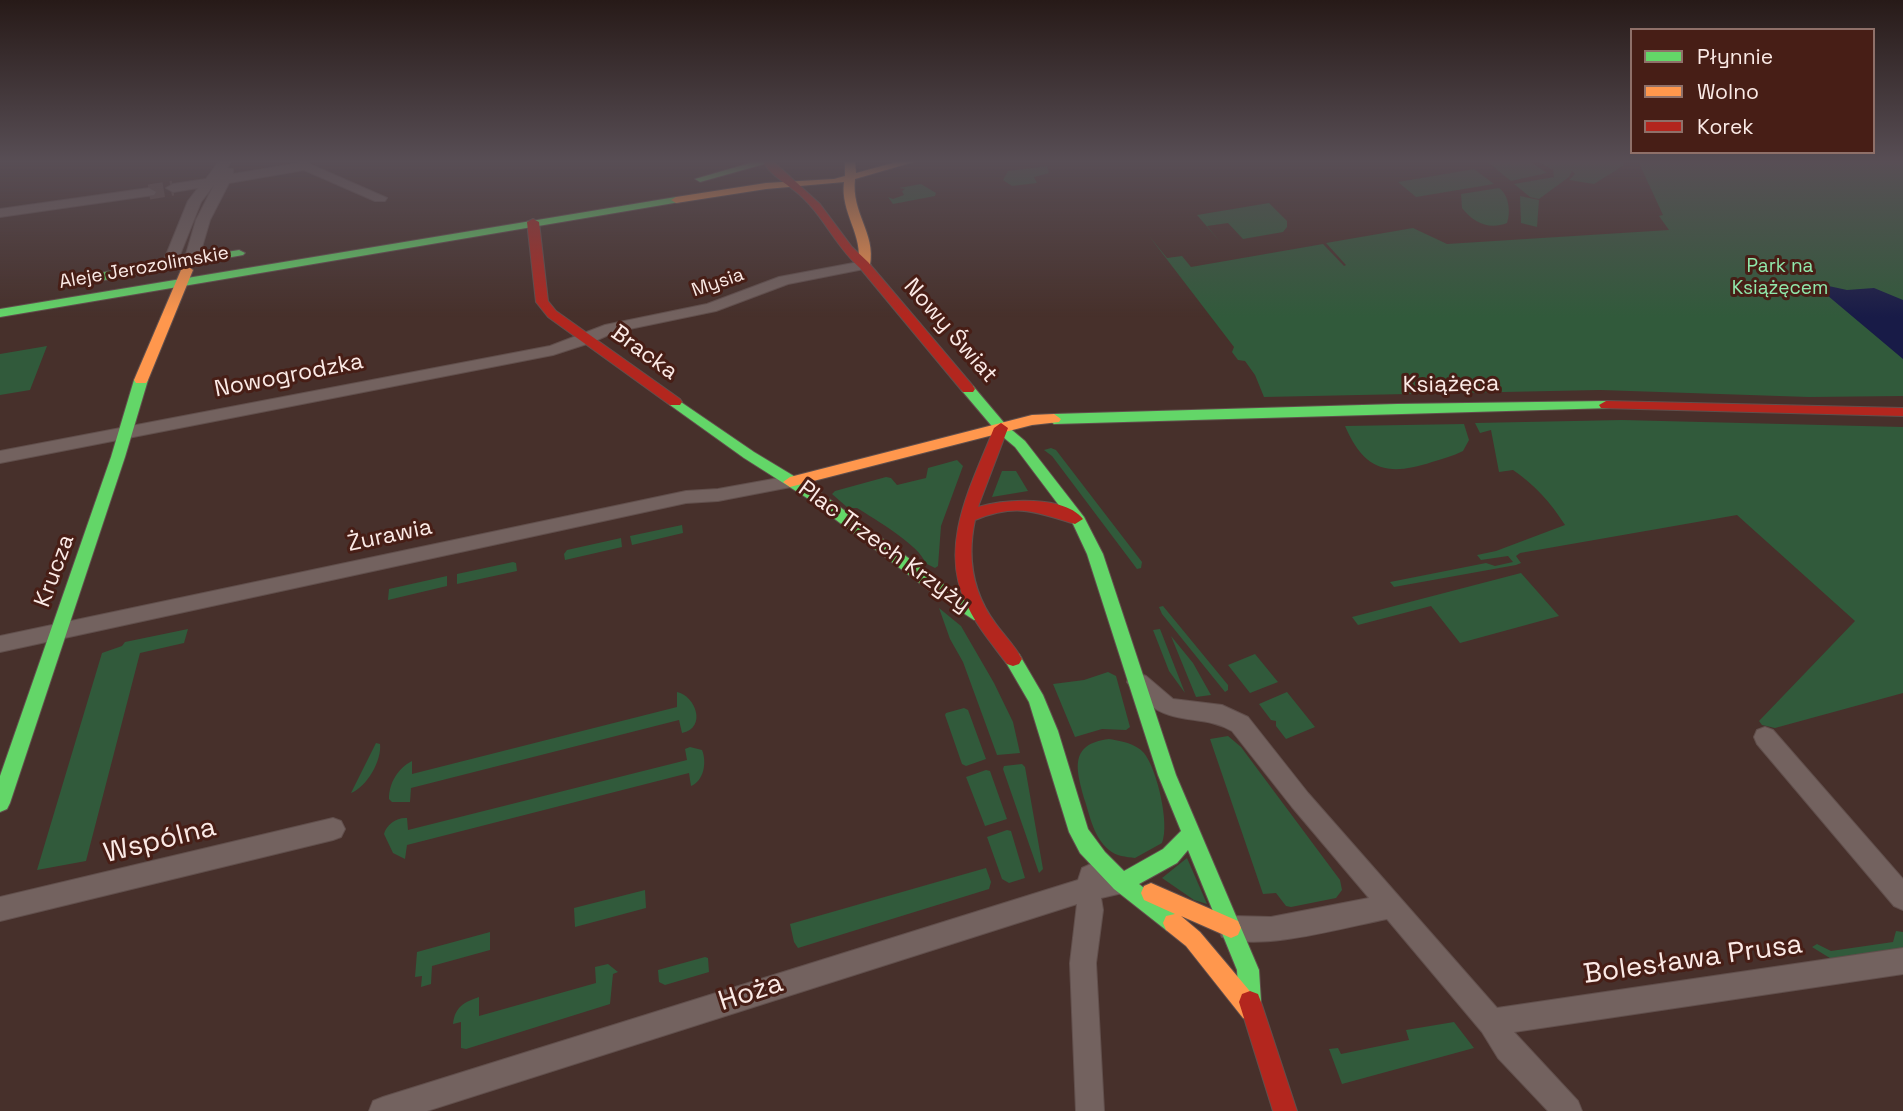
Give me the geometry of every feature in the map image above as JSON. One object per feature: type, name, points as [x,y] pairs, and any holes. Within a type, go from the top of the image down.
[{"type":"street","name":"Krucza","points":[[149,352],[146,340],[154,301],[190,213]]},
{"type":"street","name":"Krucza","points":[[0,803],[89,546],[149,352],[171,312],[207,213]]},
{"type":"street","name":"Aleje Jerozolimskie","points":[[0,313],[154,301],[183,282],[529,213]]},
{"type":"street","name":"Bracka","points":[[529,213],[542,302],[552,314],[790,482]]},
{"type":"street","name":"Nowy Świat","points":[[820,213],[844,247],[864,265],[1001,428]]},
{"type":"street","points":[[854,213],[869,247],[864,265]]},
{"type":"street","name":"Aleje Jerozolimskie","points":[[87,279],[250,251]]},
{"type":"street","name":"Mysia","points":[[587,339],[615,326],[711,308],[793,278],[864,265]]},
{"type":"street","name":"Nowogrodzka","points":[[0,457],[553,350],[587,339]]},
{"type":"street","name":"Książęca","points":[[1001,428],[1032,420],[1432,407],[1612,405],[1903,412]]},
{"type":"street","points":[[1001,428],[1020,444],[1079,521],[1104,579],[1167,775],[1248,970],[1251,1010],[1285,1111]]},
{"type":"street","name":"Plac Trzech Krzyży","points":[[790,482],[1001,428]]},
{"type":"street","name":"Plac Trzech Krzyży","points":[[1001,428],[962,537],[962,568],[968,591],[981,616],[1021,672],[1037,700],[1079,832],[1094,858],[1193,939],[1251,1010]]},
{"type":"street","name":"Plac Trzech Krzyży","points":[[790,482],[812,494],[940,590],[981,616]]},
{"type":"street","name":"Żurawia","points":[[0,645],[686,498],[713,496],[790,482]]},
{"type":"street","points":[[968,517],[998,507],[1032,503],[1048,506],[1079,521]]},
{"type":"street","points":[[1138,682],[1166,706],[1182,711],[1222,714],[1240,724],[1391,906],[1492,1022],[1508,1048],[1568,1111]]},
{"type":"street","points":[[1765,737],[1903,898]]},
{"type":"street","name":"Wspólna","points":[[0,909],[333,829]]},
{"type":"street","points":[[1122,883],[1170,856],[1192,833]]},
{"type":"street","points":[[1090,1111],[1083,963],[1090,905],[1088,889],[1094,858]]},
{"type":"street","points":[[1122,883],[1170,900],[1231,928],[1271,929],[1391,906]]},
{"type":"street","name":"Hoża","points":[[383,1111],[1088,889],[1122,883]]},
{"type":"street","name":"Bolesława Prusa","points":[[1492,1022],[1903,961]]},
{"type":"green space","points":[[1279,213],[1287,221],[1287,227],[1283,232],[1243,239],[1228,223],[1207,226],[1221,243],[1197,215]]},
{"type":"green space","points":[[1467,213],[1509,213],[1507,223],[1494,226],[1482,224]]},
{"type":"green space","points":[[1521,213],[1538,213],[1537,227],[1521,223]]},
{"type":"green space","name":"Park na Książęcem","points":[[1662,213],[1903,213],[1903,396],[1809,397],[1600,390],[1264,397],[1255,375],[1245,361],[1238,360],[1232,352],[1234,347],[1149,236],[1167,258],[1182,256],[1191,267],[1323,244],[1344,266],[1346,265],[1326,243],[1413,228],[1447,244],[1669,230],[1659,216],[1663,215]]},
{"type":"green space","points":[[47,346],[30,390],[0,395],[0,354]]},
{"type":"green space","points":[[1622,420],[1903,427],[1903,693],[1775,728],[1762,725],[1759,721],[1855,621],[1737,515],[1520,553],[1516,556],[1521,563],[1516,565],[1394,587],[1390,582],[1486,563],[1495,566],[1513,562],[1508,556],[1481,560],[1477,555],[1496,551],[1565,525],[1542,494],[1521,475],[1513,470],[1499,472],[1491,430],[1480,433],[1475,423]]},
{"type":"green space","points":[[1464,424],[1469,440],[1463,451],[1402,469],[1390,469],[1369,461],[1352,441],[1345,426]]},
{"type":"green space","points":[[1044,450],[1056,450],[1142,562],[1141,568],[1137,569],[1052,456]]},
{"type":"green space","points":[[957,460],[963,466],[941,526],[938,566],[935,568],[925,563],[922,556],[896,533],[857,508],[848,508],[832,494],[886,477],[891,478],[897,485],[926,478],[928,468]]},
{"type":"green space","points":[[1002,471],[1016,471],[1028,491],[992,497]]},
{"type":"green space","points":[[682,525],[683,533],[632,545],[630,536]]},
{"type":"green space","points":[[621,538],[622,547],[565,560],[564,554],[567,550]]},
{"type":"green space","points":[[516,563],[517,571],[457,584],[457,574]]},
{"type":"green space","points":[[1521,573],[1559,616],[1460,643],[1431,606],[1358,625],[1352,617]]},
{"type":"green space","points":[[447,576],[447,586],[388,600],[389,589]]},
{"type":"green space","points":[[1163,606],[1228,685],[1228,690],[1225,692],[1162,614],[1159,607]]},
{"type":"green space","points":[[939,608],[961,626],[994,683],[1013,722],[1020,753],[997,755],[963,662],[950,639]]},
{"type":"green space","points":[[188,629],[184,643],[140,653],[86,861],[37,870],[102,653],[122,646],[125,642]]},
{"type":"green space","points":[[1160,629],[1185,693],[1169,671],[1153,630]]},
{"type":"green space","points":[[1171,636],[1193,663],[1211,695],[1196,697]]},
{"type":"green space","points":[[1255,654],[1278,682],[1250,693],[1228,665]]},
{"type":"green space","points":[[1108,672],[1116,676],[1130,727],[1126,730],[1102,729],[1075,737],[1053,684],[1084,680]]},
{"type":"green space","points":[[677,692],[689,699],[696,712],[694,725],[682,733],[679,720],[411,788],[410,802],[392,802],[389,799],[395,777],[412,761],[412,774],[677,707]]},
{"type":"green space","points":[[1287,692],[1315,727],[1286,739],[1276,726],[1276,721],[1271,720],[1259,704]]},
{"type":"green space","points":[[964,708],[968,710],[986,759],[966,766],[962,764],[945,715]]},
{"type":"green space","points":[[1228,736],[1241,747],[1340,880],[1342,890],[1336,898],[1291,907],[1286,906],[1276,893],[1263,894],[1210,739]]},
{"type":"green space","points":[[1109,739],[1132,745],[1144,753],[1161,797],[1164,823],[1162,843],[1135,858],[1115,854],[1100,840],[1091,821],[1079,780],[1078,761],[1081,753],[1096,742]]},
{"type":"green space","points":[[376,743],[380,744],[380,750],[376,765],[363,785],[351,793]]},
{"type":"green space","points":[[690,747],[702,750],[704,760],[702,776],[691,786],[689,773],[407,845],[405,859],[393,853],[384,834],[390,825],[399,819],[407,818],[408,830],[687,760],[685,749]]},
{"type":"green space","points":[[1022,764],[1025,767],[1043,869],[1039,873],[1003,769],[1004,766]]},
{"type":"green space","points":[[990,771],[1007,819],[985,826],[966,777]]},
{"type":"green space","points":[[1011,831],[1025,878],[1009,883],[1002,879],[987,837]]},
{"type":"green space","points":[[1187,858],[1207,904],[1194,900],[1162,878]]},
{"type":"green space","points":[[986,868],[991,882],[989,889],[798,948],[794,942],[790,924]]},
{"type":"green space","points":[[645,890],[646,908],[575,927],[574,908]]},
{"type":"green space","points":[[1896,931],[1903,932],[1903,950],[1833,960],[1812,947],[1817,944],[1831,951],[1893,942]]},
{"type":"green space","points":[[490,932],[490,950],[432,966],[431,984],[421,987],[422,976],[415,977],[417,952]]},
{"type":"green space","points":[[708,958],[709,972],[665,985],[659,982],[658,970]]},
{"type":"green space","points":[[608,964],[618,972],[613,974],[610,1004],[466,1049],[461,1048],[461,1022],[453,1024],[458,1009],[465,1003],[479,997],[479,1016],[596,983],[595,967]]},
{"type":"green space","points":[[1454,1022],[1474,1048],[1342,1084],[1329,1049],[1338,1048],[1341,1054],[1409,1040],[1406,1030]]},
{"type":"shaded area","points":[[1824,285],[1847,290],[1874,288],[1903,300],[1903,359],[1821,290]]},
{"type":"traffic: fast","points":[[0,313],[599,213]]},
{"type":"traffic: fast","points":[[99,277],[239,253]]},
{"type":"traffic: fast","points":[[0,803],[118,457],[141,380]]},
{"type":"traffic: fast","points":[[968,389],[1001,428],[1020,444],[1079,521],[1095,554],[1167,775],[1248,970],[1250,1002]]},
{"type":"traffic: fast","points":[[675,402],[749,455],[812,494],[940,590],[980,615]]},
{"type":"traffic: fast","points":[[1054,419],[1397,408],[1606,405]]},
{"type":"traffic: fast","points":[[1013,659],[1037,700],[1079,832],[1087,846],[1121,882],[1173,923]]},
{"type":"traffic: fast","points":[[1122,883],[1170,856],[1192,833]]},
{"type":"traffic: slow","points":[[852,213],[866,246],[864,265]]},
{"type":"traffic: slow","points":[[141,380],[187,270]]},
{"type":"traffic: slow","points":[[790,482],[1032,420],[1054,419]]},
{"type":"traffic: slow","points":[[1151,893],[1231,928]]},
{"type":"traffic: slow","points":[[1173,923],[1193,939],[1251,1010]]},
{"type":"traffic: jam","points":[[821,213],[848,250],[864,265],[968,389]]},
{"type":"traffic: jam","points":[[533,222],[542,302],[552,314],[675,402]]},
{"type":"traffic: jam","points":[[1606,405],[1903,412]]},
{"type":"traffic: jam","points":[[1001,428],[970,511],[962,555],[964,576],[971,597],[1013,659]]},
{"type":"traffic: jam","points":[[968,517],[995,508],[1022,505],[1048,509],[1075,519]]},
{"type":"traffic: jam","points":[[1250,1002],[1285,1111]]}]
